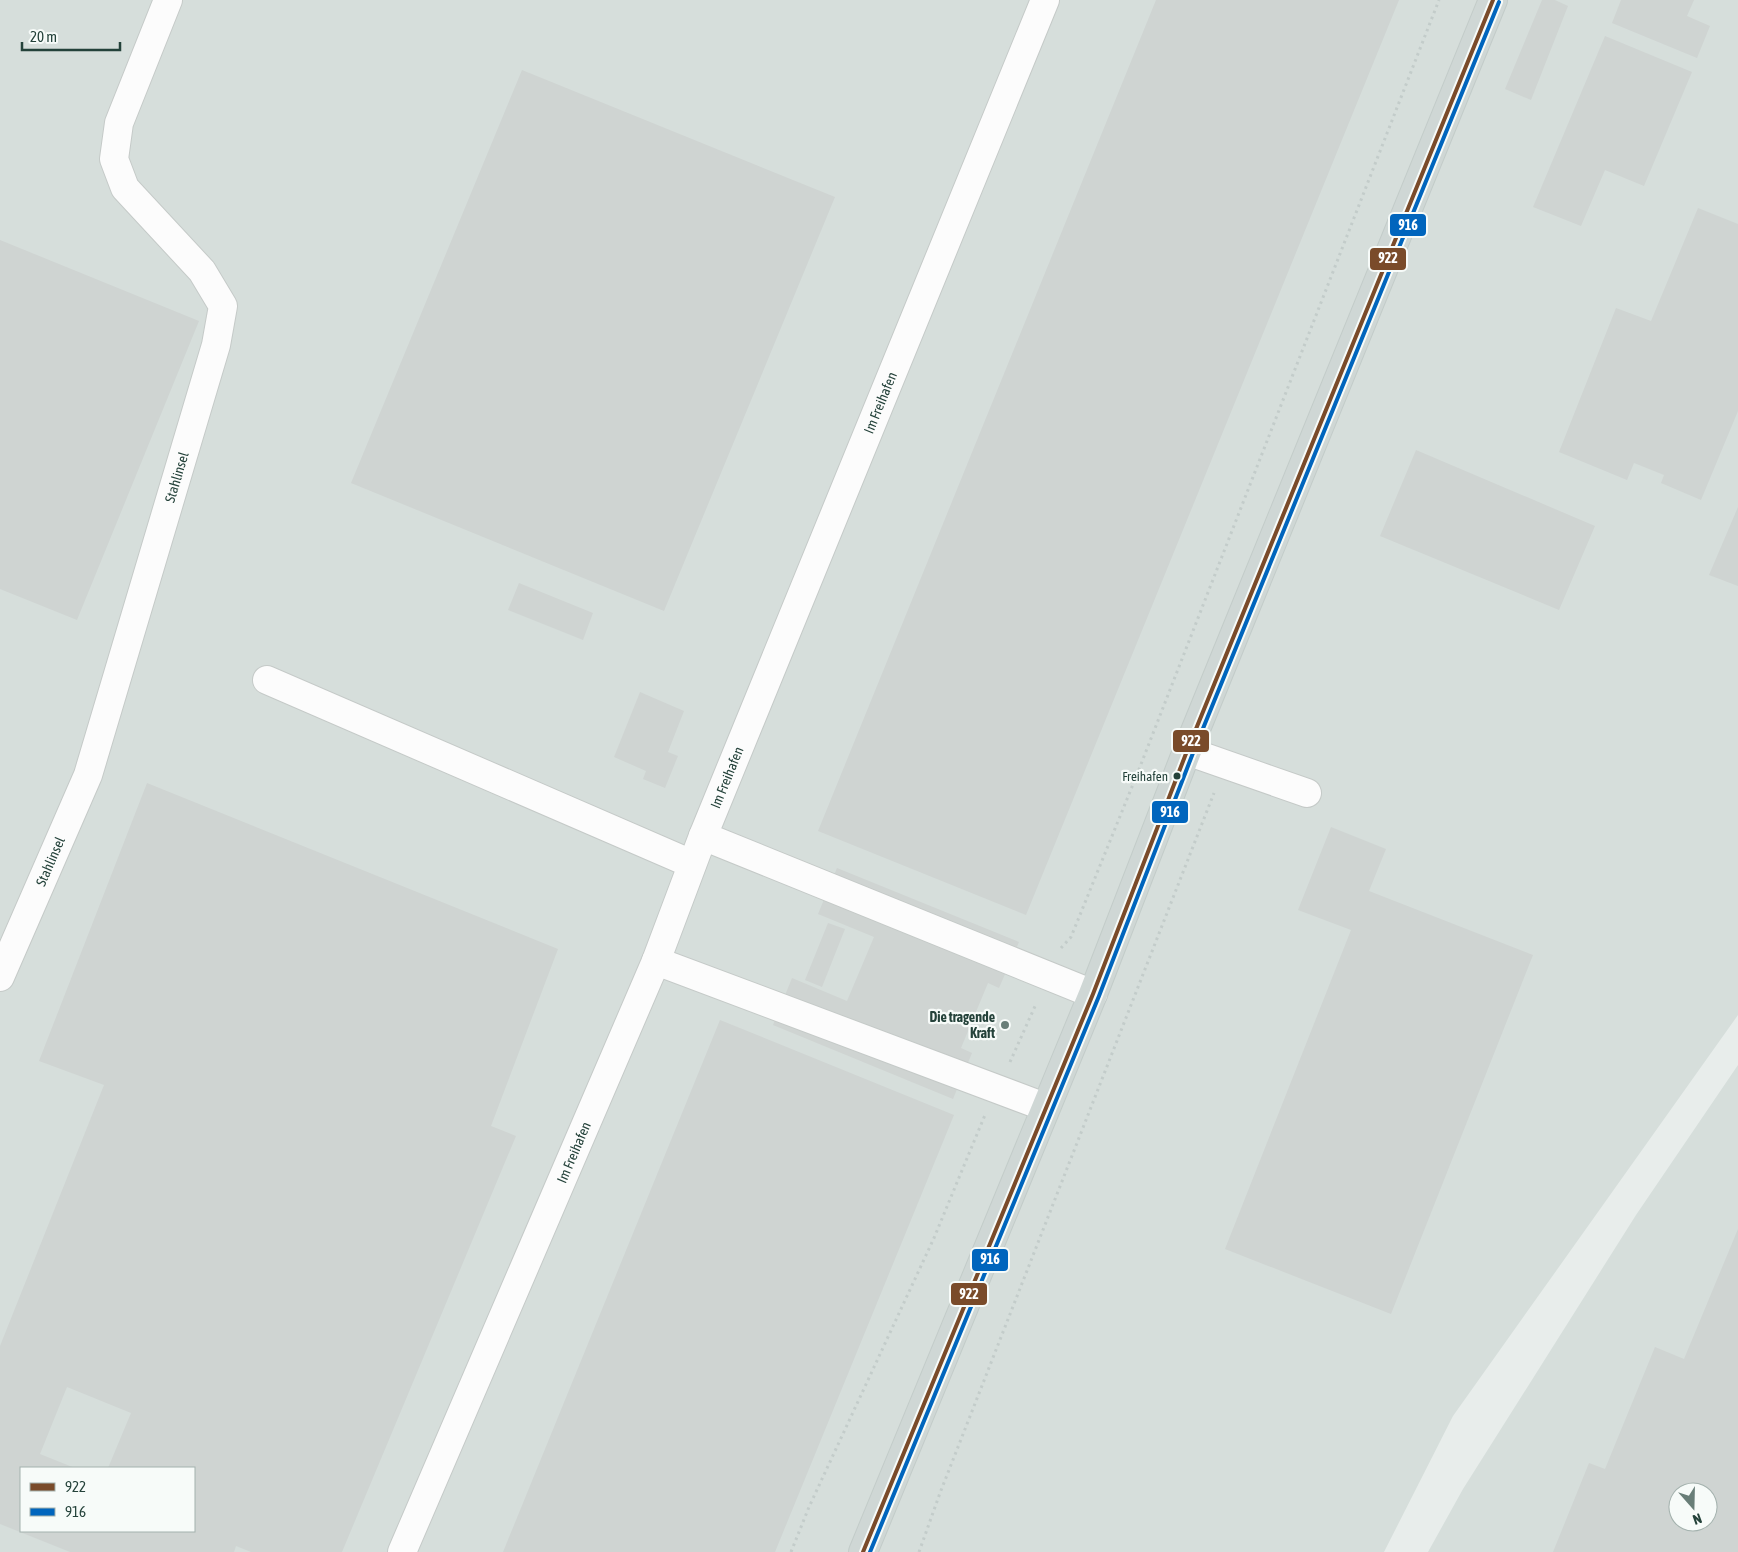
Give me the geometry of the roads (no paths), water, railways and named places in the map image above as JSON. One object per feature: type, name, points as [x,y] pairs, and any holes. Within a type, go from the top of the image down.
[{"type":"main road","points":[[863,1552],[1093,994],[1187,751],[1493,0]]},
{"type":"street","name":"Stahlinsel","points":[[0,977],[88,775],[216,345],[223,306],[202,271],[125,188],[114,159],[118,123],[168,0]]},
{"type":"street","name":"Im Freihafen","points":[[402,1552],[656,962],[692,864],[1045,0]]},
{"type":"street","points":[[268,680],[692,864]]},
{"type":"street","points":[[1187,751],[1307,793]]},
{"type":"street","points":[[704,836],[1093,994]]},
{"type":"street","points":[[656,962],[1045,1107]]},
{"type":"place","name":"Freihafen","points":[[1177,776]]},
{"type":"place","name":"Die tragende Kraft","points":[[1005,1025]]}]
